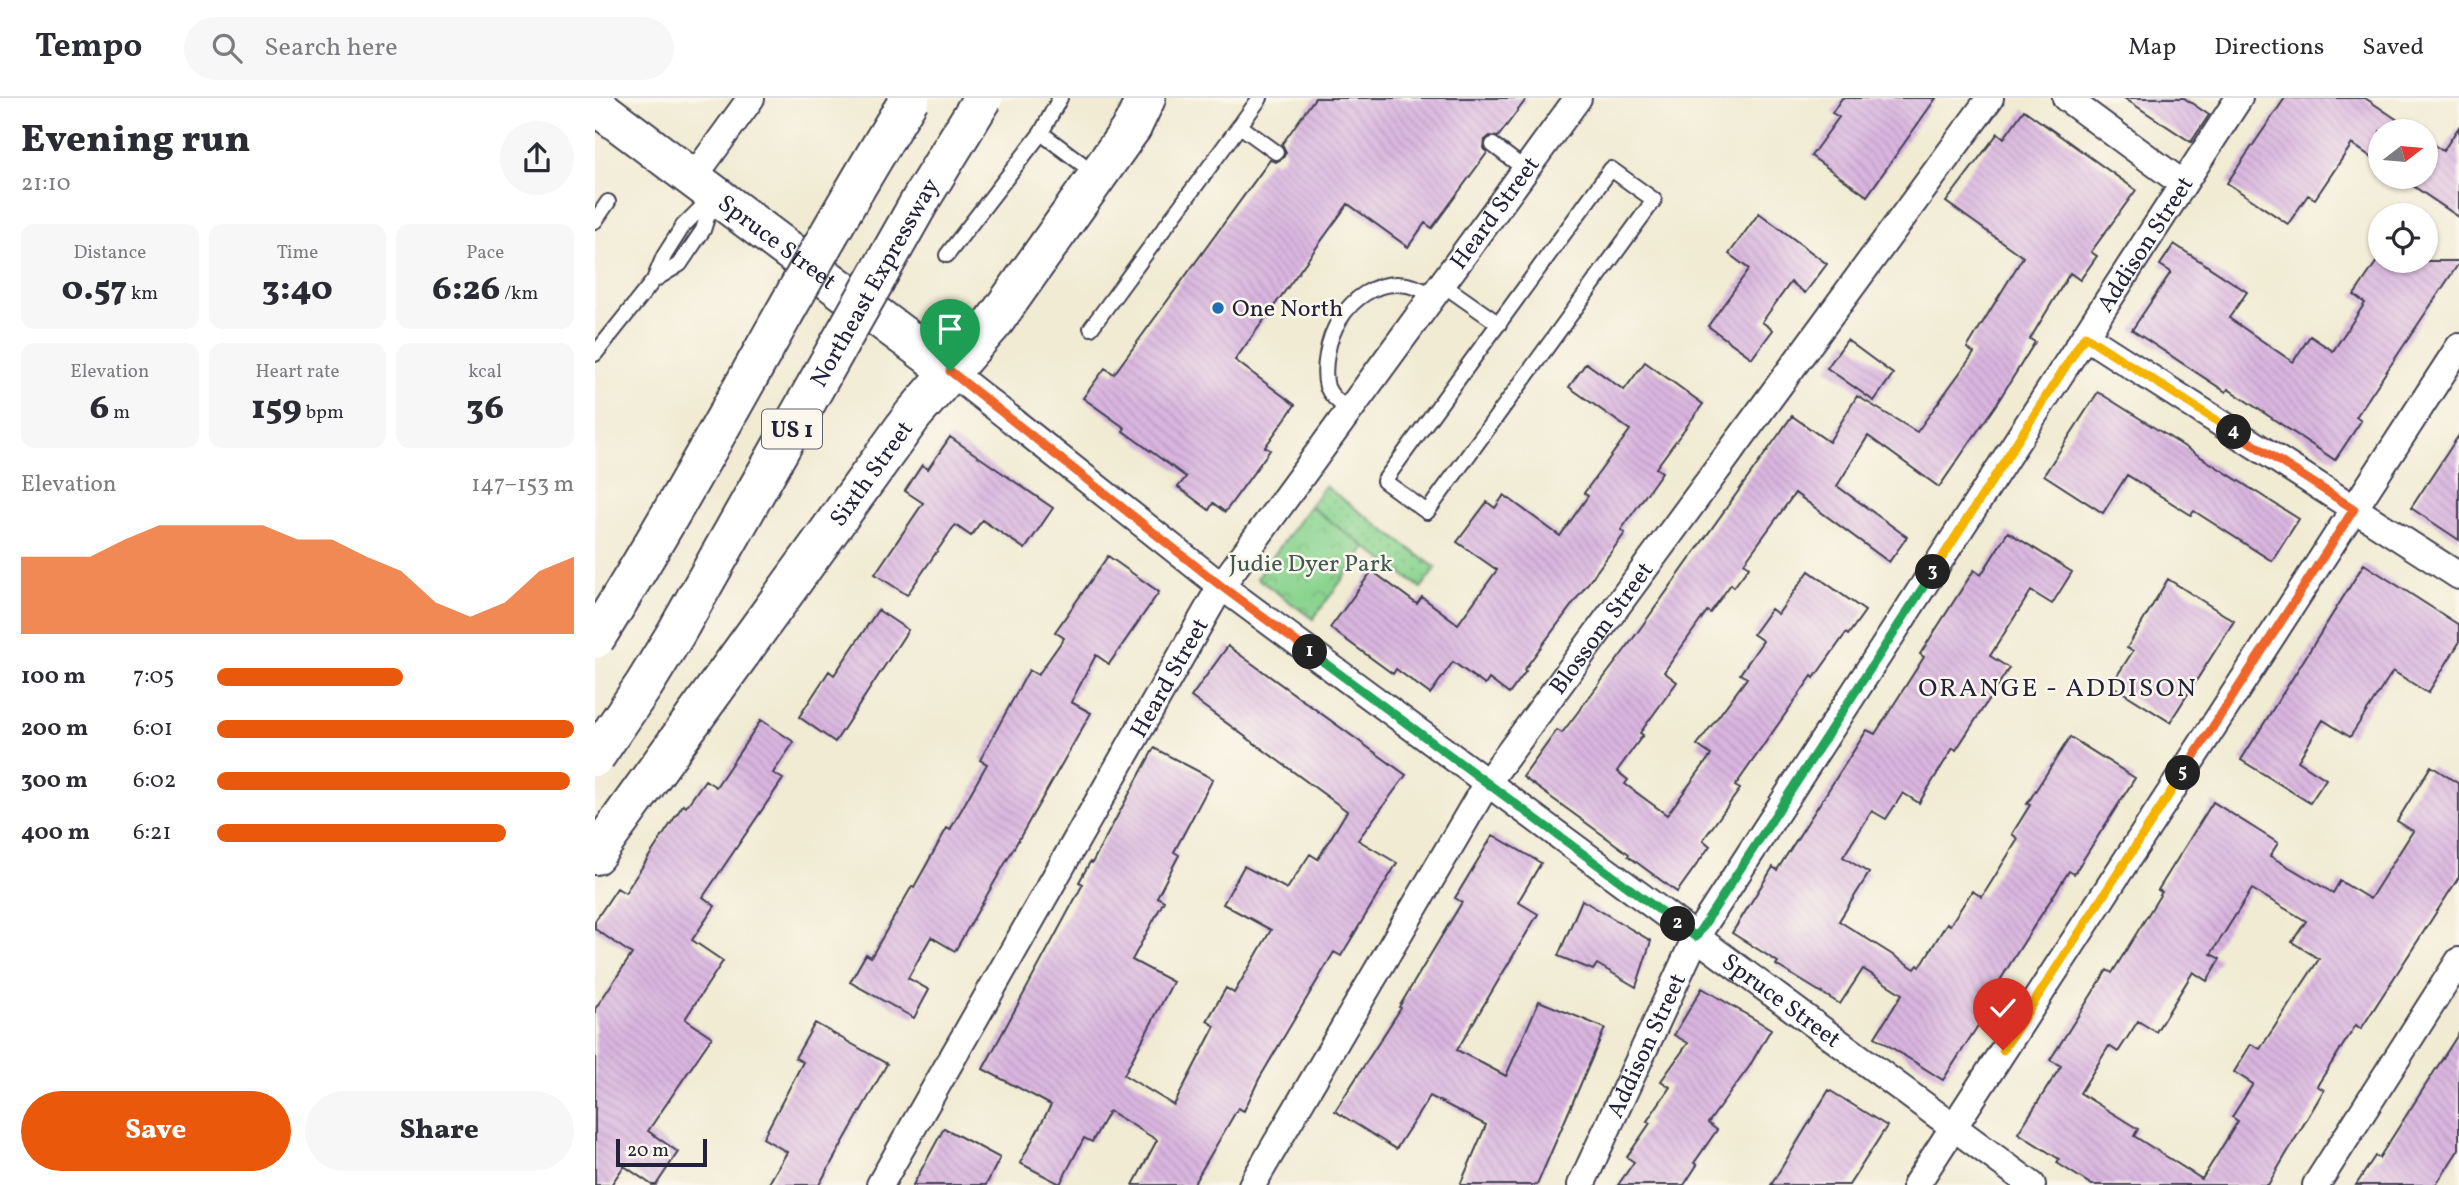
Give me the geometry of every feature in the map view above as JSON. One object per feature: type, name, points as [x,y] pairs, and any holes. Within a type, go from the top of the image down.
[{"type":"main road","name":"US 1","points":[[595,639],[669,521],[866,170],[910,98]]},
{"type":"main road","name":"Northeast Expressway","points":[[595,757],[676,633],[924,194],[983,98]]},
{"type":"main road","name":"Spruce Street","points":[[595,105],[950,371]]},
{"type":"main road","name":"Sixth Street","points":[[595,855],[919,408],[994,322],[1144,108]]},
{"type":"street","points":[[704,186],[751,98]]},
{"type":"street","name":"Heard Street","points":[[880,1185],[1221,586],[1578,98]]},
{"type":"street","name":"Blossom Street","points":[[1252,1185],[1487,783],[1990,98]]},
{"type":"street","points":[[2066,98],[2183,184]]},
{"type":"street","name":"Addison Street","points":[[1581,1185],[1696,937],[2239,98]]},
{"type":"street","points":[[2085,336],[2459,576]]},
{"type":"street","points":[[1916,1185],[2459,347]]},
{"type":"street","name":"Spruce Street","points":[[950,371],[1221,586],[2032,1185]]},
{"type":"street","points":[[2315,1185],[2459,961]]},
{"type":"lane","points":[[947,255],[1041,133],[1060,98]]},
{"type":"lane","points":[[1091,327],[1260,98]]},
{"type":"lane","points":[[1240,125],[1276,152]]},
{"type":"lane","points":[[1041,133],[1098,176]]},
{"type":"lane","points":[[1493,145],[1526,170]]},
{"type":"lane","points":[[1612,169],[1654,200],[1427,513],[1384,481],[1499,324],[1612,169]]},
{"type":"lane","points":[[595,354],[654,280],[664,256],[704,186]]},
{"type":"lane","points":[[595,221],[608,202]]},
{"type":"lane","points":[[1349,410],[1331,393],[1325,376],[1329,342],[1341,316],[1366,293],[1386,285],[1414,285],[1437,290],[1499,324]]},
{"type":"green space","points":[[1325,486],[1436,568],[1421,588],[1310,506]]},
{"type":"green space","name":"Judie Dyer Park","points":[[1310,506],[1366,547],[1313,619],[1257,578]]},
{"type":"building","name":"One North","points":[[1315,98],[1527,98],[1498,137],[1490,136],[1485,140],[1484,148],[1487,153],[1432,228],[1425,223],[1408,247],[1348,204],[1235,360],[1295,405],[1265,447],[1270,450],[1225,512],[1213,503],[1209,510],[1178,487],[1186,477],[1083,398],[1105,368],[1114,374],[1270,160],[1276,162],[1283,158],[1286,152],[1282,144]]},
{"type":"building","points":[[1842,98],[1936,98],[1867,196],[1811,156],[1839,117],[1832,113]]},
{"type":"building","points":[[2124,98],[2184,98],[2209,115],[2191,142]]},
{"type":"building","points":[[2285,98],[2365,98],[2396,119],[2368,119],[2368,155],[2352,144],[2315,199],[2308,195],[2288,224],[2227,183]]},
{"type":"building","points":[[2024,110],[2136,190],[2091,252],[2097,256],[2080,280],[2070,273],[2030,339],[2035,342],[1939,487],[1868,436],[1837,486],[1907,537],[1889,562],[1795,493],[1744,563],[1749,567],[1734,587],[1731,584],[1710,613],[1707,611],[1664,672],[1677,682],[1640,733],[1643,735],[1617,771],[1628,780],[1625,784],[1667,815],[1711,755],[1697,745],[1747,678],[1740,674],[1763,641],[1753,634],[1771,609],[1778,614],[1809,571],[1865,611],[1814,678],[1812,676],[1735,786],[1740,789],[1703,840],[1710,846],[1677,892],[1523,777],[1557,730],[1562,733],[1627,647],[1792,416],[1829,442],[1857,396],[1917,432],[1974,353],[1967,348],[2023,257],[1946,202],[1998,133],[2004,138]]},
{"type":"building","points":[[2459,127],[2459,217],[2418,189],[2438,189],[2438,148],[2443,151]]},
{"type":"building","points":[[1759,213],[1827,264],[1805,293],[1791,282],[1762,322],[1773,330],[1752,358],[1708,326],[1749,269],[1729,254]]},
{"type":"building","points":[[2174,244],[2247,292],[2229,318],[2293,362],[2310,336],[2333,351],[2365,303],[2354,295],[2369,273],[2438,273],[2438,261],[2459,261],[2356,417],[2361,421],[2335,460],[2132,330],[2171,272],[2160,265]]},
{"type":"building","points":[[1847,340],[1893,374],[1874,401],[1827,368]]},
{"type":"building","points":[[1645,362],[1703,404],[1656,468],[1662,472],[1621,530],[1625,533],[1509,694],[1489,679],[1485,685],[1453,662],[1430,694],[1396,669],[1393,674],[1330,628],[1372,571],[1417,604],[1422,597],[1458,624],[1497,570],[1457,542],[1487,502],[1495,508],[1504,495],[1560,536],[1588,496],[1584,493],[1630,430],[1569,387],[1586,363],[1624,390]]},
{"type":"building","points":[[2098,392],[2299,519],[2272,561],[2194,511],[2191,515],[2127,475],[2103,513],[2044,475]]},
{"type":"building","points":[[2459,435],[2459,540],[2411,508]]},
{"type":"building","points":[[950,437],[1053,508],[1025,549],[982,520],[971,536],[955,525],[907,595],[875,574],[923,503],[905,491],[922,465],[928,469]]},
{"type":"building","points":[[2008,532],[2072,572],[2052,604],[2031,591],[1990,656],[2009,668],[1956,750],[1953,748],[1919,803],[1903,793],[1886,819],[1872,811],[1843,857],[1869,873],[1839,921],[1915,969],[1918,965],[1920,967],[1947,923],[1950,925],[1972,891],[1982,897],[2018,839],[2012,834],[2030,805],[2027,804],[2070,737],[2135,778],[2074,874],[2069,871],[1984,1007],[1988,1010],[1943,1080],[1875,1037],[1902,994],[1863,969],[1840,1004],[1776,965],[1778,962],[1732,933],[1773,867],[1777,870],[1867,730],[1875,734],[1924,657],[1920,654],[1974,570],[1981,575]]},
{"type":"building","points":[[1108,556],[1159,592],[1109,664],[1096,655],[1071,702],[1091,713],[955,951],[931,937],[908,978],[929,990],[914,1018],[850,982],[866,954],[871,957],[947,828],[950,830],[987,764],[980,760],[1029,670],[1038,675],[1064,638],[1055,632]]},
{"type":"building","points":[[2364,564],[2459,625],[2459,643],[2428,693],[2393,671],[2350,737],[2323,720],[2298,761],[2326,779],[2310,803],[2241,760]]},
{"type":"building","points":[[2168,579],[2234,621],[2170,722],[2111,685],[2133,651],[2127,648]]},
{"type":"building","points":[[878,610],[908,630],[835,742],[799,717],[829,671],[834,675]]},
{"type":"building","points":[[1228,646],[1406,775],[1358,840],[1397,863],[1341,956],[1334,952],[1259,1079],[1244,1111],[1238,1108],[1193,1185],[1133,1185],[1157,1140],[1109,1111],[1092,1142],[1084,1138],[1060,1184],[1020,1163],[1051,1105],[983,1069],[1083,884],[1079,882],[1154,748],[1213,779],[1174,852],[1179,855],[1157,897],[1164,901],[1132,960],[1173,982],[1124,1075],[1174,1105],[1215,1026],[1207,1021],[1226,988],[1234,993],[1271,930],[1223,904],[1244,866],[1287,889],[1310,854],[1318,859],[1347,811],[1191,697]]},
{"type":"building","points":[[761,720],[794,742],[773,773],[783,779],[703,897],[715,906],[692,940],[723,961],[685,1019],[712,1037],[648,1131],[678,1152],[656,1185],[624,1166],[611,1185],[595,1185],[595,1009],[632,954],[595,929],[595,921],[617,888],[625,893],[683,805],[686,807],[705,780],[716,787]]},
{"type":"building","points":[[2431,766],[2459,784],[2459,877],[2361,1029],[2356,1025],[2317,1086],[2324,1090],[2268,1185],[2092,1185],[2057,1163],[2059,1159],[2018,1133],[2061,1066],[2050,1060],[2107,970],[2112,973],[2162,892],[2158,890],[2213,802],[2278,843],[2270,856],[2333,893],[2340,881],[2370,899],[2413,831],[2397,821]],"holes":[[[2252,889],[2306,921],[2292,942],[2319,959],[2260,1049],[2251,1044],[2234,1072],[2253,1084],[2232,1117],[2238,1121],[2202,1179],[2134,1136],[2138,1129],[2080,1093],[2109,1046],[2118,1052],[2138,1021],[2156,1032],[2193,972],[2207,981],[2220,959],[2211,954]]]},
{"type":"building","points":[[1493,835],[1541,863],[1518,902],[1538,914],[1457,1050],[1506,1076],[1539,1001],[1605,1028],[1537,1185],[1460,1185],[1486,1125],[1430,1096],[1396,1149],[1335,1111],[1401,1008],[1399,1007],[1462,902],[1455,898]]},
{"type":"building","points":[[1582,900],[1651,941],[1636,987],[1597,964],[1593,970],[1558,956]]},
{"type":"building","points":[[1702,988],[1771,1029],[1749,1067],[1708,1123],[1717,1130],[1694,1163],[1697,1165],[1684,1185],[1618,1185],[1634,1162],[1627,1157],[1670,1087],[1661,1081],[1688,1043],[1674,1035]]},
{"type":"building","points":[[815,1023],[887,1064],[819,1185],[768,1185],[787,1152],[763,1138],[803,1062],[795,1058]]},
{"type":"building","points":[[2459,1033],[2459,1149],[2436,1185],[2356,1185],[2375,1156],[2379,1158]]},
{"type":"building","points":[[1829,1090],[1887,1126],[1849,1185],[1771,1185]]},
{"type":"building","points":[[944,1128],[1000,1158],[986,1185],[913,1185]]},
{"type":"place","name":"One North","points":[[1218,308]]},
{"type":"district","name":"ORANGE - ADDISON","points":[[2058,687]]},
{"type":"route","points":[[950,371],[1221,586],[1696,937],[2085,336],[2354,509],[2003,1050]]}]
